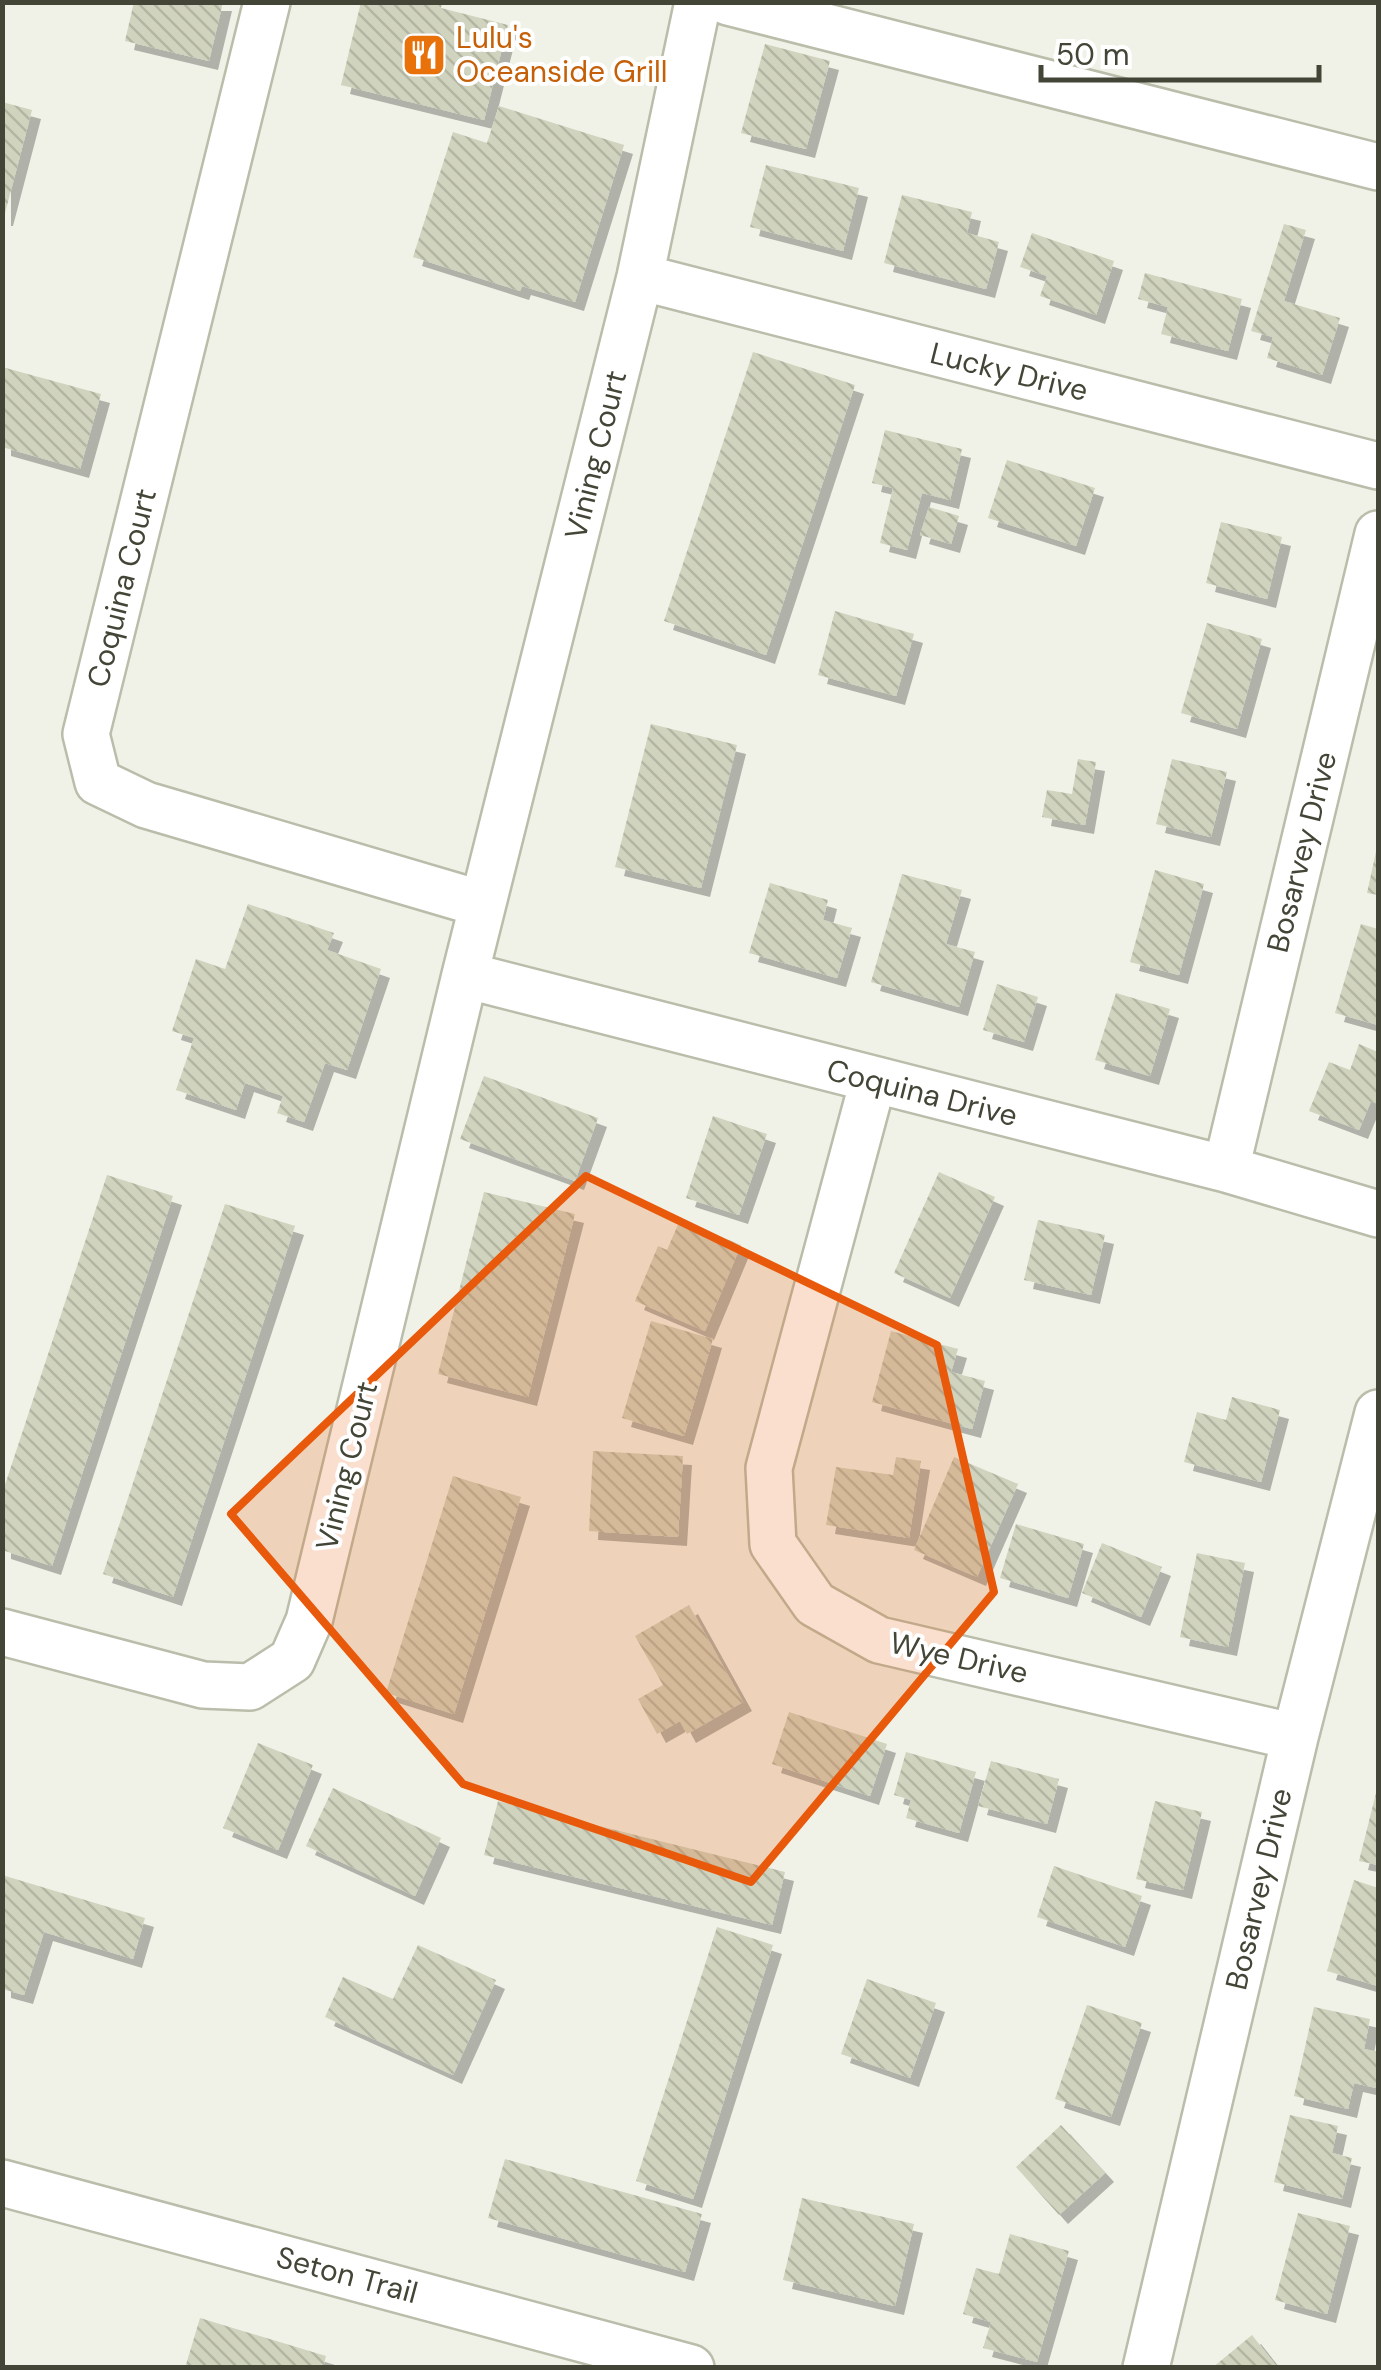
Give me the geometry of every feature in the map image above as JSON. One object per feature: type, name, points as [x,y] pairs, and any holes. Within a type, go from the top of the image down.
[{"type":"street","name":"Coquina Court","points":[[267,2],[86,734],[98,782],[146,805],[482,904]]},
{"type":"street","name":"Vining Court","points":[[2,1632],[203,1685],[250,1686],[292,1660],[310,1621],[482,904],[640,278],[698,2]]},
{"type":"street","points":[[728,2],[1378,168]]},
{"type":"street","name":"Lucky Drive","points":[[640,278],[1378,466]]},
{"type":"street","name":"Bosarvey Drive","points":[[1226,1169],[1378,534]]},
{"type":"street","name":"Coquina Drive","points":[[465,974],[1226,1169],[1378,1214]]},
{"type":"street","name":"Wye Drive","points":[[873,1081],[769,1468],[774,1544],[815,1604],[879,1640],[1295,1736]]},
{"type":"street","name":"Bosarvey Drive","points":[[1146,2368],[1295,1736],[1378,1413]]},
{"type":"street","name":"Seton Trail","points":[[2,2184],[692,2368]]},
{"type":"highlighted area","points":[[586,1176],[937,1345],[994,1592],[751,1882],[463,1784],[231,1514]]},
{"type":"building","points":[[134,2],[223,2],[209,61],[125,41]]},
{"type":"building","name":"Lulu's Oceanside Grill","points":[[361,2],[442,2],[441,8],[508,25],[484,120],[341,85]]},
{"type":"building","points":[[765,44],[830,61],[806,149],[741,133]]},
{"type":"building","points":[[2,102],[32,110],[4,217],[2,217]]},
{"type":"building","points":[[499,106],[624,145],[575,302],[522,286],[520,291],[413,257],[453,132],[487,143]]},
{"type":"building","points":[[766,165],[859,188],[843,251],[750,227]]},
{"type":"building","points":[[902,195],[972,212],[967,233],[999,242],[986,289],[884,263]]},
{"type":"building","points":[[1284,224],[1306,230],[1284,301],[1340,318],[1322,375],[1267,358],[1273,337],[1251,331]]},
{"type":"building","points":[[1032,233],[1114,261],[1096,315],[1040,296],[1047,276],[1020,267]]},
{"type":"building","points":[[1145,273],[1242,299],[1228,351],[1161,334],[1168,307],[1138,299]]},
{"type":"building","points":[[753,352],[855,385],[766,655],[664,621]]},
{"type":"building","points":[[2,367],[101,394],[80,469],[2,447]]},
{"type":"building","points":[[885,430],[962,449],[950,500],[922,493],[907,550],[880,543],[893,488],[872,483]]},
{"type":"building","points":[[1007,460],[1095,488],[1076,546],[988,518]]},
{"type":"building","points":[[929,507],[959,516],[951,544],[920,535]]},
{"type":"building","points":[[1221,522],[1282,537],[1267,599],[1206,583]]},
{"type":"building","points":[[835,611],[914,634],[896,696],[818,675]]},
{"type":"building","points":[[1207,623],[1262,639],[1237,729],[1181,713]]},
{"type":"building","points":[[651,724],[737,745],[701,888],[615,867]]},
{"type":"building","points":[[1078,759],[1096,762],[1085,825],[1042,817],[1047,790],[1072,794]]},
{"type":"building","points":[[1172,759],[1227,772],[1211,837],[1156,824]]},
{"type":"building","points":[[1378,848],[1378,895],[1367,893]]},
{"type":"building","points":[[1155,870],[1204,884],[1179,975],[1130,962]]},
{"type":"building","points":[[902,874],[962,890],[946,944],[975,952],[959,1007],[871,982]]},
{"type":"building","points":[[770,883],[828,900],[823,920],[852,928],[837,978],[749,953]]},
{"type":"building","points":[[248,904],[334,933],[327,950],[381,969],[347,1070],[325,1063],[304,1122],[277,1113],[283,1096],[245,1083],[236,1110],[176,1090],[194,1038],[172,1031],[196,959],[225,969]]},
{"type":"building","points":[[1361,924],[1378,929],[1378,1025],[1335,1013]]},
{"type":"building","points":[[997,984],[1038,997],[1024,1042],[983,1030]]},
{"type":"building","points":[[1116,993],[1170,1009],[1150,1076],[1095,1060]]},
{"type":"building","points":[[1359,1044],[1378,1052],[1378,1104],[1371,1101],[1359,1130],[1309,1111],[1329,1062],[1350,1070]]},
{"type":"building","points":[[484,1076],[598,1118],[575,1181],[460,1139]]},
{"type":"building","points":[[713,1116],[767,1134],[739,1215],[686,1198]]},
{"type":"building","points":[[939,1172],[995,1197],[950,1298],[894,1273]]},
{"type":"building","points":[[107,1175],[173,1196],[52,1566],[2,1550],[2,1494]]},
{"type":"building","points":[[484,1192],[575,1214],[528,1397],[438,1374]]},
{"type":"building","points":[[225,1204],[295,1226],[173,1597],[103,1574]]},
{"type":"building","points":[[680,1220],[741,1245],[705,1331],[635,1301],[658,1246],[667,1250]]},
{"type":"building","points":[[1038,1220],[1105,1235],[1091,1295],[1024,1280]]},
{"type":"building","points":[[651,1321],[713,1339],[684,1436],[622,1418]]},
{"type":"building","points":[[891,1331],[958,1349],[951,1372],[985,1381],[972,1429],[872,1402]]},
{"type":"building","points":[[1232,1397],[1280,1410],[1261,1482],[1184,1462],[1197,1412],[1226,1420]]},
{"type":"building","points":[[593,1451],[683,1456],[678,1537],[589,1531]]},
{"type":"building","points":[[896,1457],[921,1461],[909,1538],[826,1525],[836,1467],[893,1475]]},
{"type":"building","points":[[954,1457],[1018,1484],[977,1577],[914,1550]]},
{"type":"building","points":[[453,1476],[521,1497],[454,1714],[386,1693]]},
{"type":"building","points":[[1016,1524],[1084,1544],[1068,1598],[1000,1578]]},
{"type":"building","points":[[1102,1543],[1162,1567],[1141,1617],[1082,1593]]},
{"type":"building","points":[[1197,1553],[1245,1563],[1228,1647],[1180,1637]]},
{"type":"building","points":[[689,1605],[743,1702],[687,1734],[680,1721],[657,1734],[638,1699],[663,1685],[635,1636]]},
{"type":"building","points":[[789,1712],[887,1744],[870,1796],[772,1764]]},
{"type":"building","points":[[258,1743],[313,1765],[278,1850],[223,1828]]},
{"type":"building","points":[[906,1752],[976,1772],[959,1833],[906,1818],[911,1800],[894,1795]]},
{"type":"building","points":[[991,1761],[1059,1779],[1047,1824],[978,1806]]},
{"type":"building","points":[[333,1788],[441,1838],[415,1896],[306,1846]]},
{"type":"building","points":[[1378,1789],[1378,1865],[1359,1861]]},
{"type":"building","points":[[498,1801],[785,1872],[772,1925],[484,1855]]},
{"type":"building","points":[[1155,1801],[1202,1812],[1183,1890],[1136,1879]]},
{"type":"building","points":[[1054,1866],[1142,1896],[1125,1947],[1037,1917]]},
{"type":"building","points":[[2,1875],[145,1918],[133,1959],[44,1932],[24,1995],[2,1989]]},
{"type":"building","points":[[1354,1880],[1378,1888],[1378,1986],[1327,1971]]},
{"type":"building","points":[[717,1927],[773,1945],[693,2199],[636,2181]]},
{"type":"building","points":[[418,1945],[496,1980],[453,2075],[325,2017],[343,1977],[393,1999]]},
{"type":"building","points":[[867,1979],[936,2003],[910,2078],[841,2054]]},
{"type":"building","points":[[1087,2005],[1142,2023],[1111,2117],[1055,2099]]},
{"type":"building","points":[[1314,2007],[1370,2019],[1364,2049],[1378,2052],[1376,2088],[1354,2083],[1348,2109],[1294,2096]]},
{"type":"building","points":[[1290,2115],[1338,2126],[1332,2153],[1352,2158],[1342,2199],[1274,2182]]},
{"type":"building","points":[[1061,2125],[1105,2173],[1059,2215],[1016,2167]]},
{"type":"building","points":[[505,2159],[702,2214],[685,2272],[488,2218]]},
{"type":"building","points":[[802,2198],[914,2224],[895,2306],[783,2280]]},
{"type":"building","points":[[1298,2213],[1350,2226],[1327,2314],[1275,2300]]},
{"type":"building","points":[[1010,2234],[1069,2251],[1037,2362],[983,2348],[991,2322],[963,2314],[976,2268],[999,2274]]},
{"type":"building","points":[[200,2318],[326,2356],[323,2368],[185,2368]]},
{"type":"building","points":[[1252,2335],[1278,2368],[1212,2368]]},
{"type":"place","name":"Lulu's Oceanside Grill","points":[[424,55]]}]
